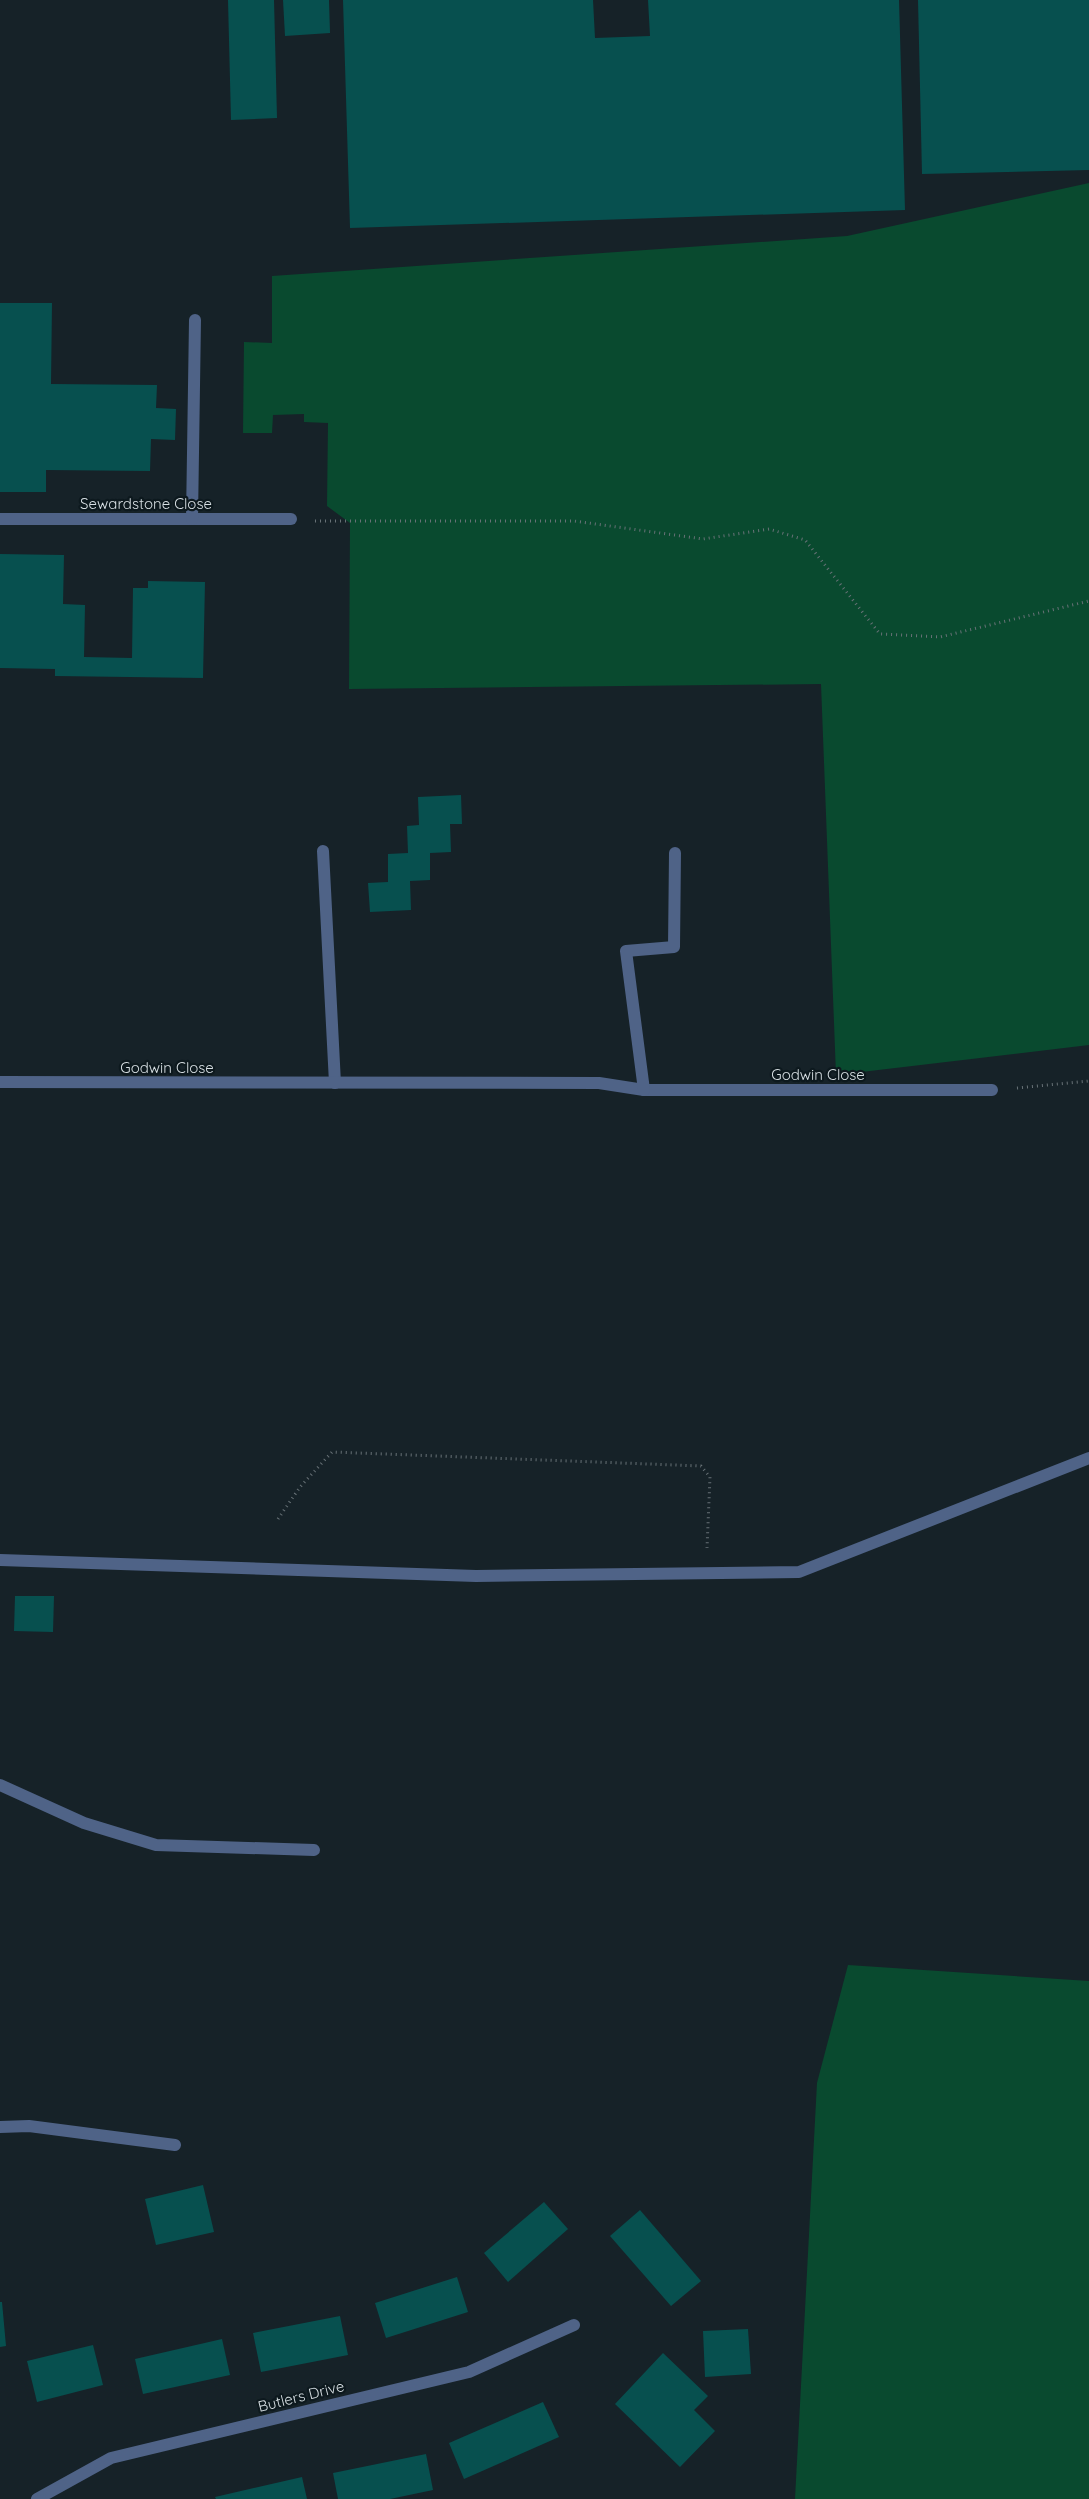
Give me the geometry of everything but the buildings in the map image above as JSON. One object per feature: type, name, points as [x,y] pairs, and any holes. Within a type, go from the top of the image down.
[{"type":"street","points":[[192,519],[195,320]]},
{"type":"street","name":"Sewardstone Close","points":[[0,519],[291,520]]},
{"type":"street","points":[[323,851],[334,1083]]},
{"type":"street","points":[[644,1090],[626,951],[674,947],[675,852]]},
{"type":"street","name":"Godwin Close","points":[[0,1082],[599,1083],[644,1090],[992,1090]]},
{"type":"street","points":[[0,1560],[476,1576],[799,1572],[1089,1458]]},
{"type":"street","points":[[0,1785],[84,1823],[156,1845],[314,1850]]},
{"type":"street","points":[[0,2127],[29,2126],[175,2145]]},
{"type":"street","name":"Butlers Drive","points":[[37,2499],[111,2458],[469,2372],[574,2325]]},
{"type":"path","points":[[291,520],[350,522],[375,519],[574,521],[703,539],[769,529],[805,540],[880,634],[940,637],[1089,601]]},
{"type":"path","points":[[992,1090],[1089,1081]]},
{"type":"path","points":[[278,1519],[300,1487],[332,1452],[701,1466],[710,1477],[707,1574]]},
{"type":"green space","points":[[1089,183],[1089,1045],[836,1075],[821,684],[349,689],[350,523],[327,506],[328,423],[304,422],[304,414],[273,415],[272,433],[243,433],[244,342],[272,343],[272,276],[847,236]]},
{"type":"green space","points":[[848,1965],[1089,1981],[1089,2499],[795,2499],[817,2083]]}]
